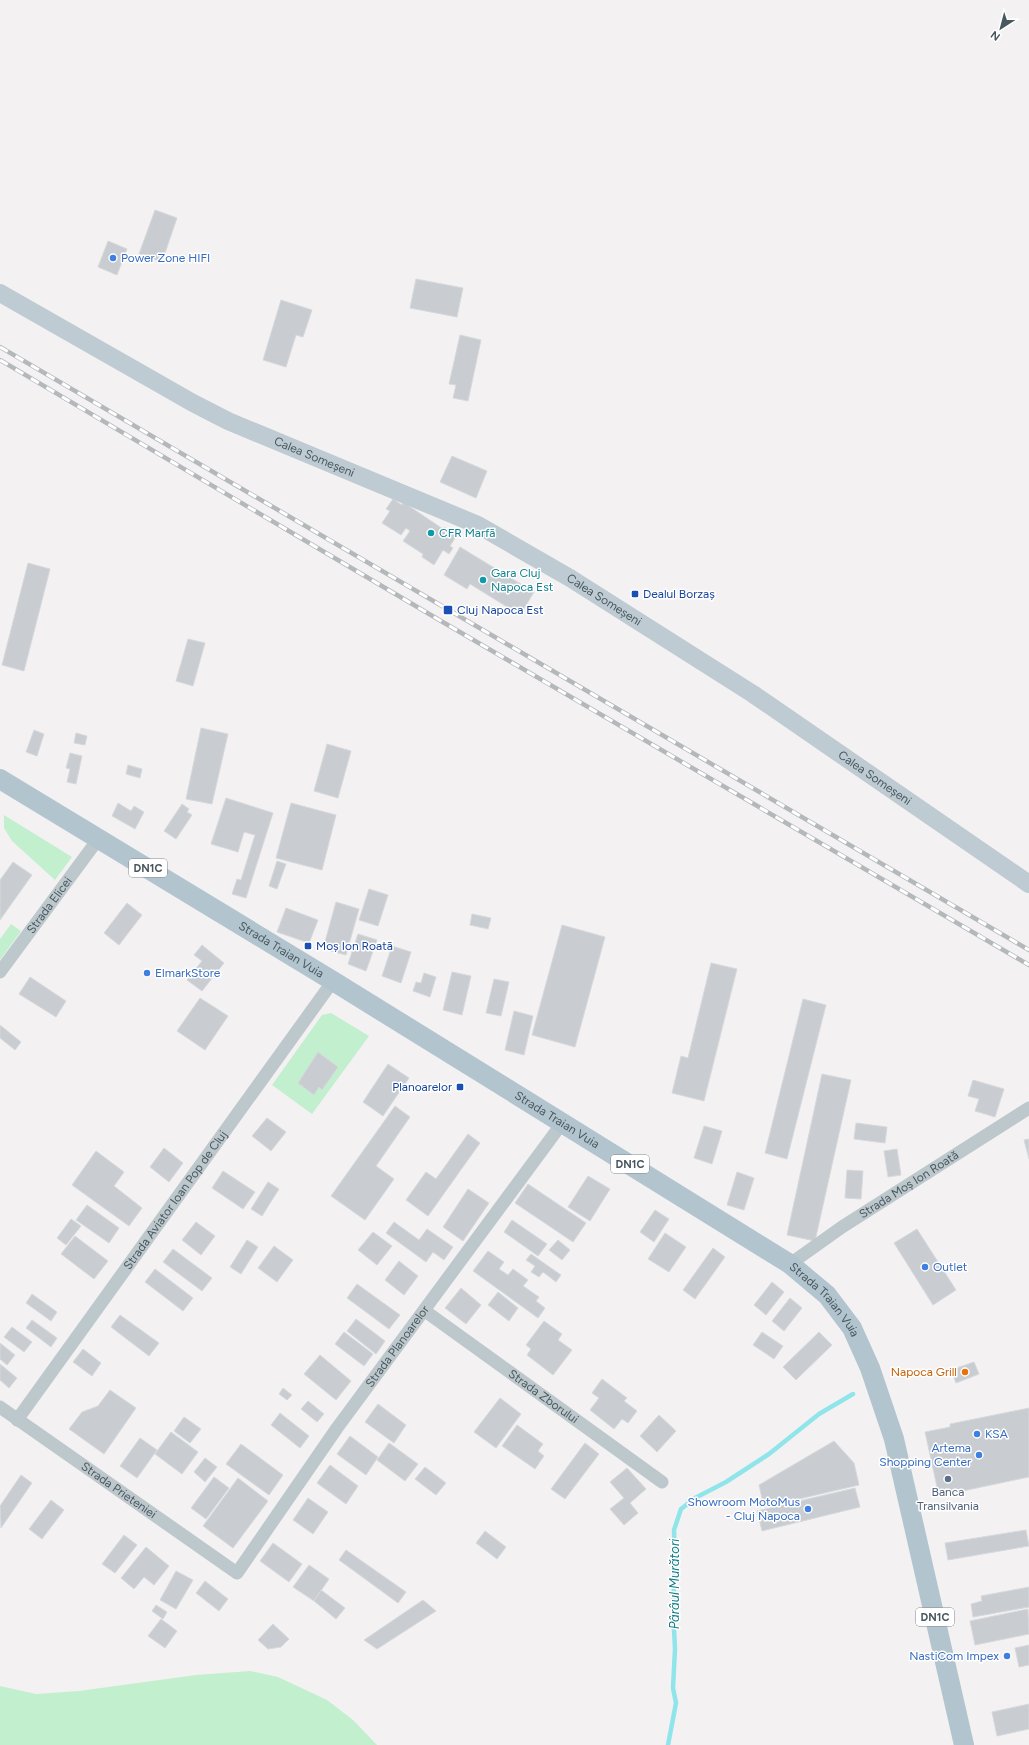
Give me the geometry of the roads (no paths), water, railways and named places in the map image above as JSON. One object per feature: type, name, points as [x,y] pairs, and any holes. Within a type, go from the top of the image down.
[{"type":"main road","name":"Calea Someșeni","points":[[0,293],[193,403],[228,421],[478,525],[570,578],[753,694],[1029,884]]},
{"type":"main road","name":"Strada Traian Vuia","points":[[0,780],[99,838],[563,1122],[790,1264],[827,1295],[852,1328],[870,1368],[894,1439],[964,1745]]},
{"type":"street","name":"Strada Elicei","points":[[0,972],[99,838]]},
{"type":"street","name":"Strada Aviator Ioan Pop de Cluj","points":[[17,1420],[333,981]]},
{"type":"street","name":"Strada Moș Ion Roată","points":[[790,1264],[842,1227],[1029,1108]]},
{"type":"street","name":"Strada Planoarelor","points":[[237,1574],[337,1428],[425,1311],[563,1122]]},
{"type":"street","name":"Strada Zborului","points":[[425,1311],[662,1482]]},
{"type":"street","name":"Strada Prieteniei","points":[[0,1407],[237,1574]]},
{"type":"waterway","name":"Pârâul Murători","points":[[668,1745],[676,1703],[673,1688],[675,1649],[673,1609],[675,1562],[674,1530],[681,1509],[695,1498],[726,1482],[769,1454],[819,1414],[853,1394]]},
{"type":"railway","points":[[0,347],[1029,950]]},
{"type":"railway","points":[[0,360],[441,621],[1029,965]]},
{"type":"place","name":"Power Zone HIFI","points":[[113,258]]},
{"type":"place","name":"CFR Marfă","points":[[431,533]]},
{"type":"place","name":"Gara Cluj Napoca Est","points":[[483,580]]},
{"type":"place","name":"Dealul Borzaș","points":[[635,594]]},
{"type":"place","name":"Cluj Napoca Est","points":[[448,610]]},
{"type":"place","name":"Moș Ion Roată","points":[[308,946]]},
{"type":"place","name":"ElmarkStore","points":[[147,973]]},
{"type":"place","name":"Planoarelor","points":[[460,1087]]},
{"type":"place","name":"Outlet","points":[[925,1267]]},
{"type":"place","name":"Napoca Grill","points":[[965,1372]]},
{"type":"place","name":"KSA","points":[[977,1434]]},
{"type":"place","name":"Artema Shopping Center","points":[[979,1455]]},
{"type":"place","name":"Banca Transilvania","points":[[948,1479]]},
{"type":"place","name":"Showroom MotoMus - Cluj Napoca","points":[[808,1509]]},
{"type":"place","name":"NastiCom Impex","points":[[1007,1656]]}]
